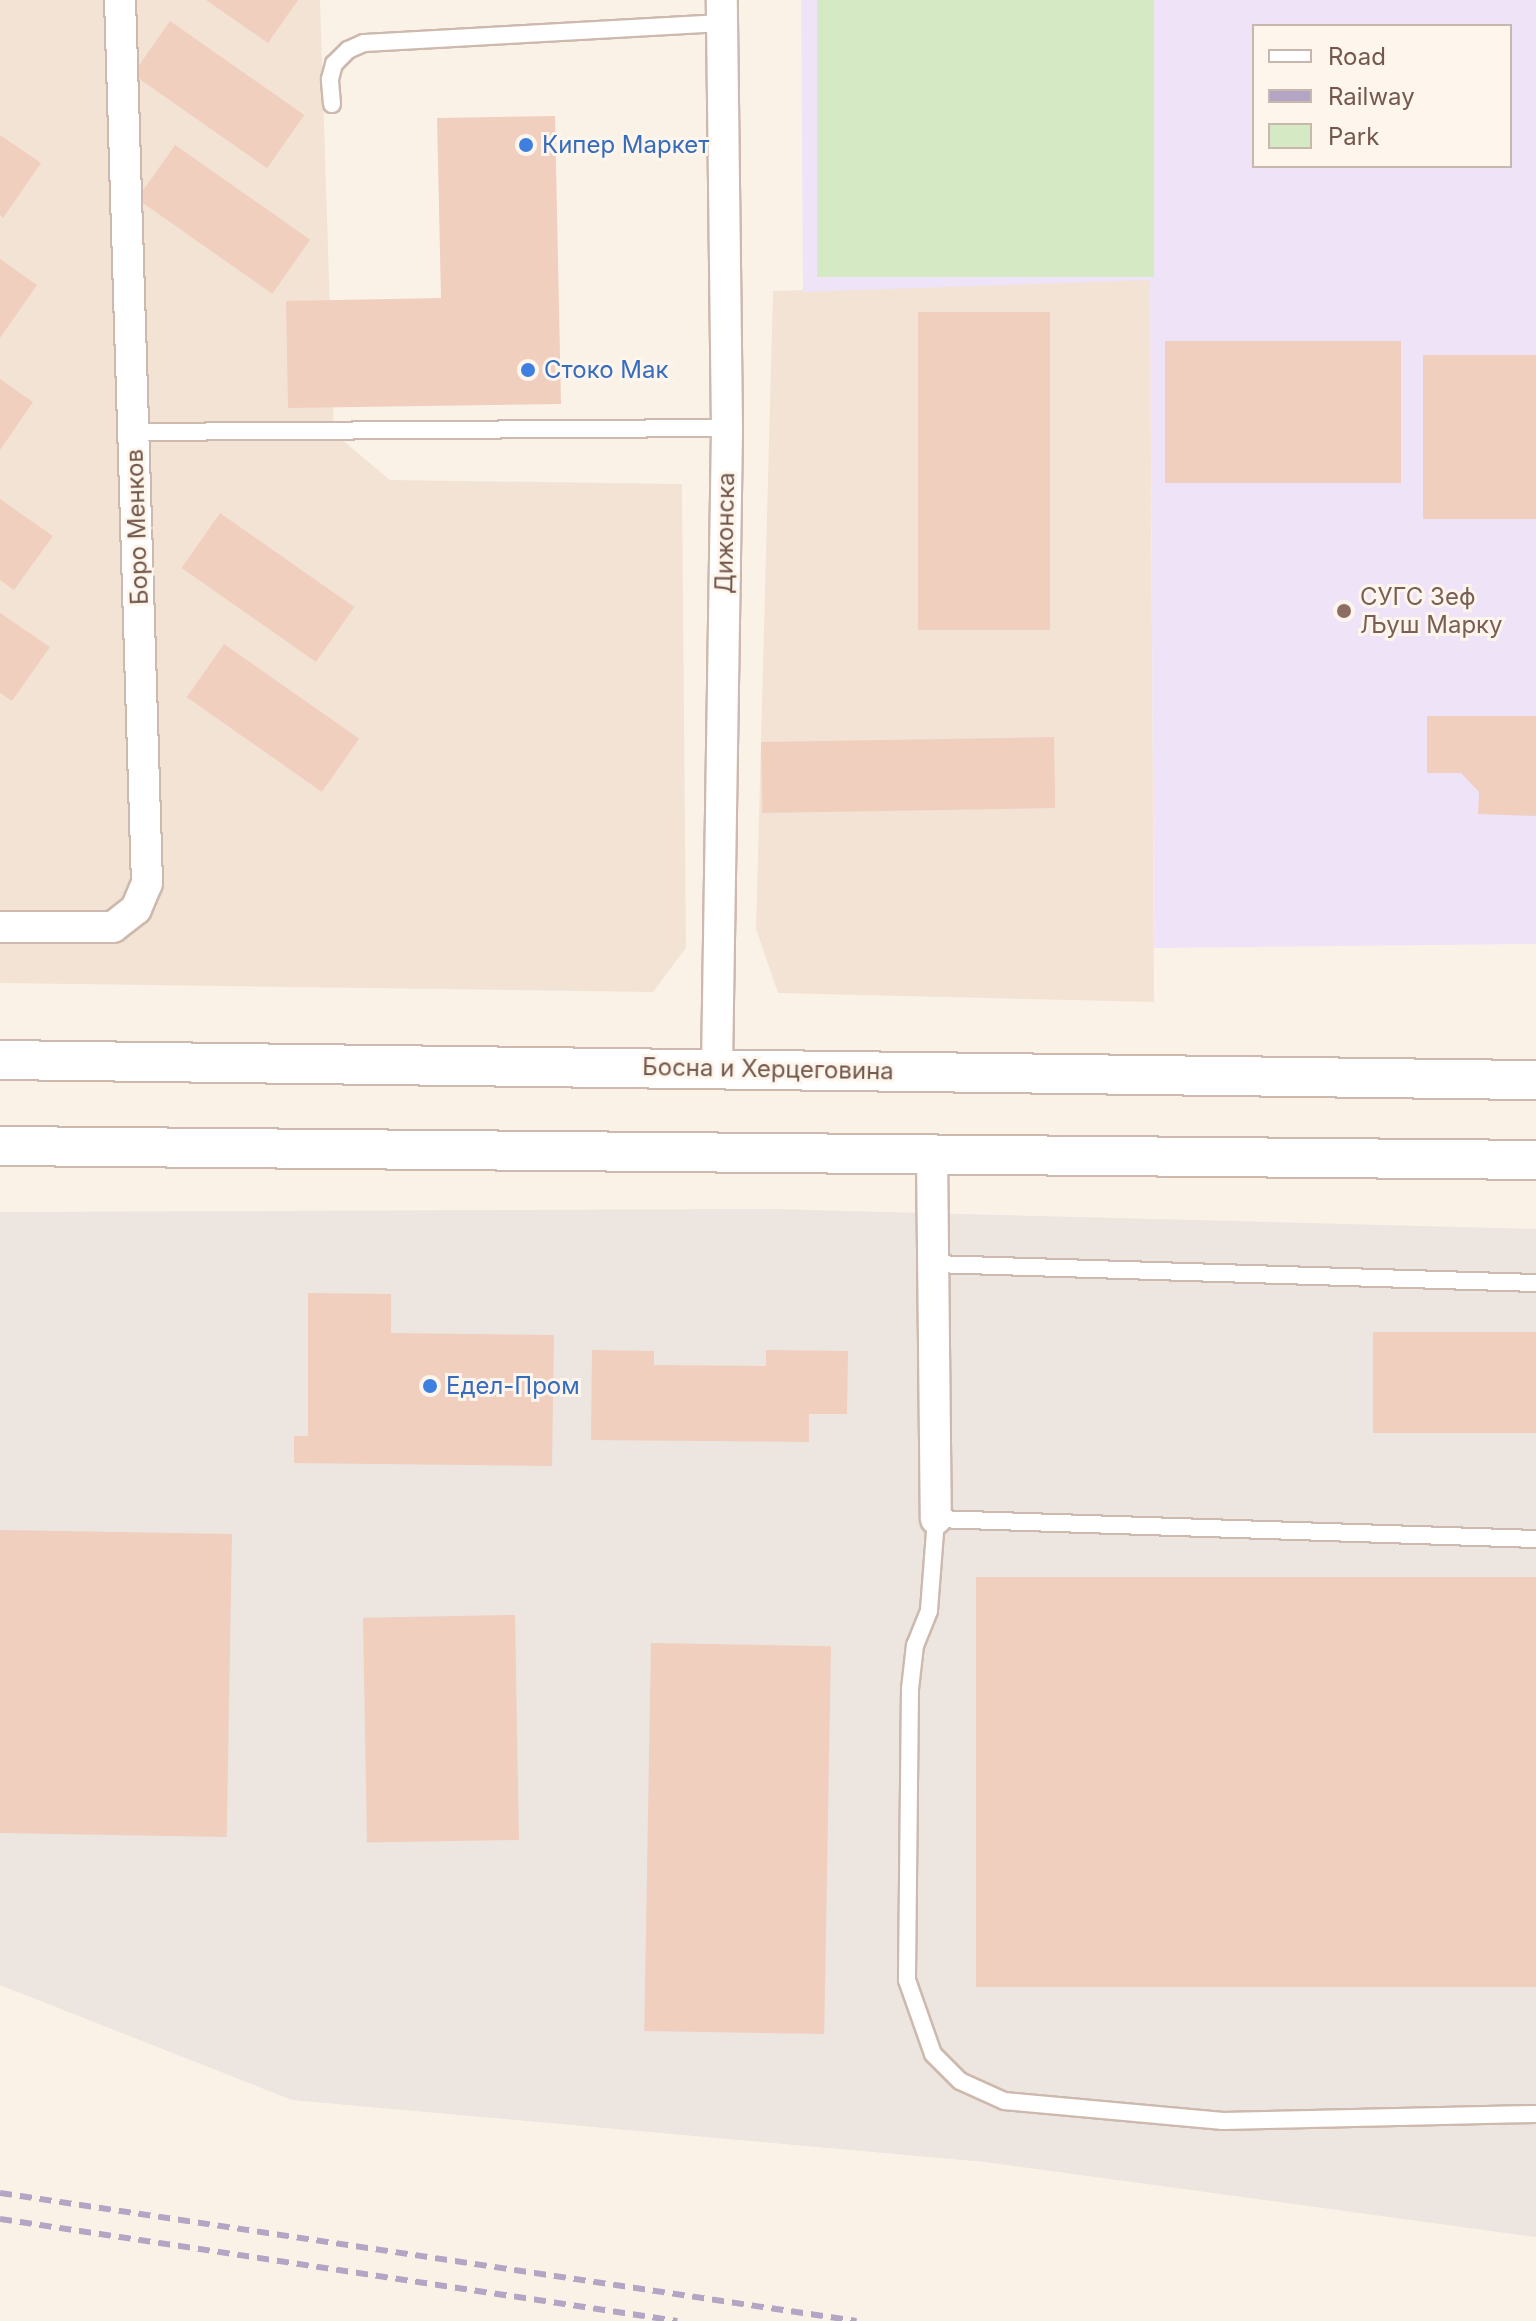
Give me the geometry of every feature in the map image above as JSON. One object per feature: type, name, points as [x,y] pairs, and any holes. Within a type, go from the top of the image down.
[{"type":"street","name":"Боро Менков","points":[[0,927],[113,927],[136,909],[147,883],[120,0]]},
{"type":"street","name":"Дижонска","points":[[717,1067],[727,428],[722,11]]},
{"type":"street","name":"Босна и Херцеговина","points":[[0,1060],[1536,1080]]},
{"type":"street","points":[[0,1146],[1536,1160]]},
{"type":"street","points":[[932,1154],[936,1519]]},
{"type":"lane","points":[[332,104],[330,79],[334,64],[348,50],[364,43],[722,11]]},
{"type":"lane","points":[[134,432],[727,428]]},
{"type":"lane","points":[[934,1264],[1536,1283]]},
{"type":"lane","points":[[1536,1539],[936,1519],[929,1611],[915,1645],[910,1689],[907,1980],[928,2041],[942,2063],[960,2081],[1004,2101],[1223,2121],[1536,2114]]},
{"type":"shaded area","points":[[0,0],[320,0],[334,433],[390,480],[682,484],[686,948],[653,992],[0,983]]},
{"type":"shaded area","name":"СУГС Зеф Љуш Марку","points":[[801,0],[1536,0],[1536,944],[1154,948],[1150,280],[803,292]]},
{"type":"shaded area","points":[[1150,279],[1154,1002],[778,993],[756,929],[773,291]]},
{"type":"shaded area","points":[[772,1209],[1536,1229],[1536,2237],[985,2162],[292,2100],[0,1985],[0,1212]]},
{"type":"green space","points":[[817,0],[1154,0],[1154,277],[817,277]]},
{"type":"building","points":[[206,0],[298,0],[268,43]]},
{"type":"building","points":[[170,21],[304,115],[267,168],[133,74]]},
{"type":"building","points":[[555,116],[561,404],[288,408],[286,301],[441,298],[437,118]]},
{"type":"building","points":[[0,135],[41,163],[3,218],[0,215]]},
{"type":"building","points":[[175,145],[310,240],[272,294],[137,199]]},
{"type":"building","points":[[0,259],[37,285],[0,338]]},
{"type":"building","points":[[918,312],[1050,312],[1050,630],[918,630]]},
{"type":"building","points":[[1165,341],[1401,341],[1401,483],[1165,483]]},
{"type":"building","points":[[1423,355],[1536,355],[1536,519],[1423,519]]},
{"type":"building","points":[[0,379],[33,402],[0,450]]},
{"type":"building","points":[[0,499],[53,536],[14,590],[0,580]]},
{"type":"building","points":[[220,513],[354,607],[316,662],[182,568]]},
{"type":"building","points":[[0,613],[50,647],[12,701],[0,693]]},
{"type":"building","points":[[224,644],[359,739],[322,792],[187,697]]},
{"type":"building","points":[[1427,716],[1536,716],[1536,816],[1478,814],[1479,792],[1461,773],[1427,773]]},
{"type":"building","points":[[1054,737],[1055,808],[762,813],[761,742]]},
{"type":"building","name":"Едел-Пром","points":[[308,1293],[391,1294],[391,1333],[554,1335],[552,1466],[294,1463],[294,1436],[308,1436]]},
{"type":"building","points":[[1373,1332],[1536,1332],[1536,1433],[1373,1433]]},
{"type":"building","points":[[592,1350],[654,1351],[654,1365],[766,1366],[766,1350],[848,1351],[847,1414],[809,1414],[809,1442],[591,1440]]},
{"type":"building","points":[[0,1530],[232,1534],[227,1837],[0,1833]]},
{"type":"building","points":[[976,1577],[1536,1577],[1536,1987],[976,1987]]},
{"type":"building","points":[[515,1615],[519,1840],[367,1843],[363,1618]]},
{"type":"building","points":[[651,1643],[831,1646],[824,2034],[644,2031]]},
{"type":"railway","points":[[0,2193],[856,2321]]},
{"type":"railway","points":[[0,2219],[677,2321]]},
{"type":"place","name":"Кипер Маркет","points":[[526,145]]},
{"type":"place","name":"Стоко Мак","points":[[528,370]]},
{"type":"place","name":"СУГС Зеф Љуш Марку","points":[[1344,611]]},
{"type":"place","name":"Едел-Пром","points":[[430,1386]]}]
